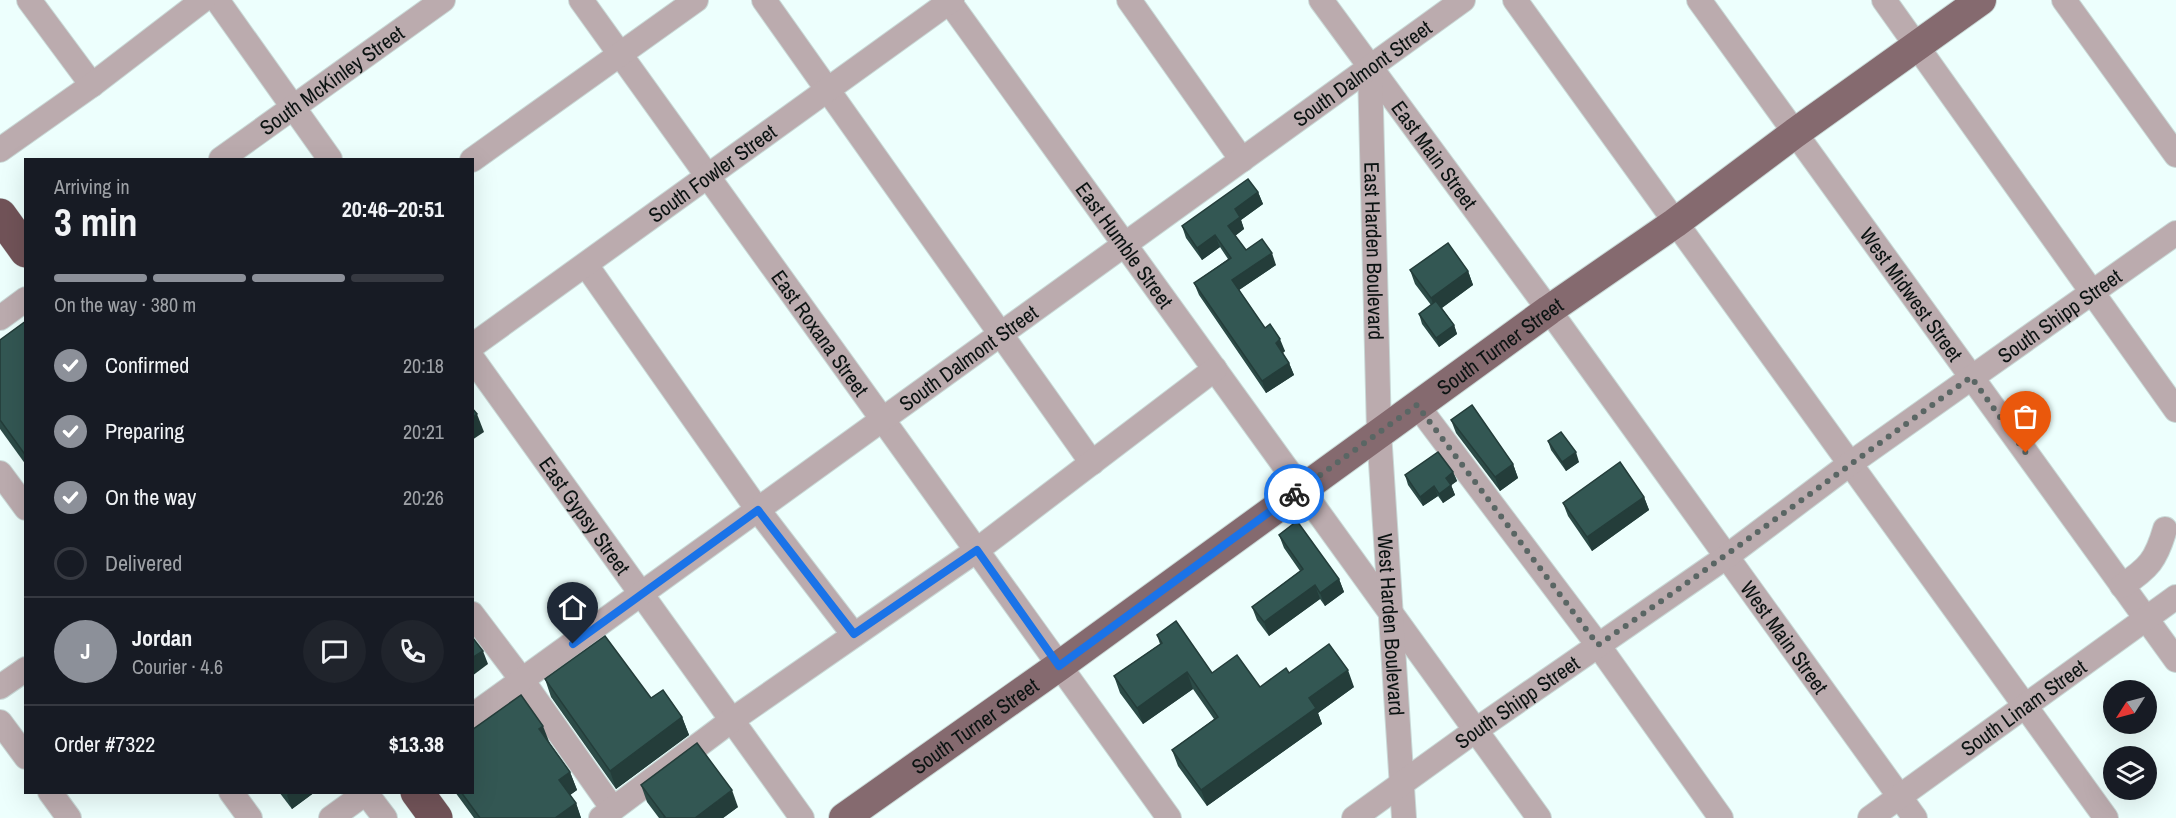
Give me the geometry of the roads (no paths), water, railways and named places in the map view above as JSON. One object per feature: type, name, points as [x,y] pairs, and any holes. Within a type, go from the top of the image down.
[{"type":"highway","points":[[0,215],[24,248]]},
{"type":"main road","name":"South Turner Street","points":[[844,818],[1059,666],[1549,310],[1675,223],[1795,133],[1981,0]]},
{"type":"street","points":[[28,0],[92,86]]},
{"type":"street","points":[[0,150],[92,86],[203,0]]},
{"type":"street","points":[[217,0],[329,158]]},
{"type":"street","name":"South McKinley Street","points":[[222,158],[443,0]]},
{"type":"street","name":"East Roxana Street","points":[[581,0],[1169,818]]},
{"type":"street","points":[[474,159],[696,0]]},
{"type":"street","points":[[764,0],[1092,463]]},
{"type":"street","points":[[1129,0],[1242,160]]},
{"type":"street","name":"East Main Street","points":[[1321,0],[1549,310]]},
{"type":"street","name":"South Dalmont Street","points":[[474,715],[1464,0]]},
{"type":"street","points":[[1515,0],[2106,818]]},
{"type":"street","name":"West Midwest Street","points":[[1699,0],[2176,660]]},
{"type":"street","points":[[1884,0],[2176,410]]},
{"type":"street","points":[[2064,0],[2176,155]]},
{"type":"street","name":"South Fowler Street","points":[[474,345],[950,1]]},
{"type":"street","name":"East Humble Street","points":[[950,1],[1539,818]]},
{"type":"street","name":"East Harden Boulevard","points":[[1370,69],[1379,432]]},
{"type":"street","name":"South Shipp Street","points":[[1354,818],[1476,730],[1726,557],[1851,463],[2176,233]]},
{"type":"street","points":[[586,265],[758,510],[854,634]]},
{"type":"street","points":[[0,318],[24,300]]},
{"type":"street","name":"West Main Street","points":[[1549,310],[1915,818]]},
{"type":"street","name":"East Gypsy Street","points":[[474,361],[802,818]]},
{"type":"street","points":[[474,617],[522,680],[607,814],[732,720],[977,550],[1215,369]]},
{"type":"street","points":[[1417,405],[1598,645],[1721,818]]},
{"type":"street","name":"West Harden Boulevard","points":[[1379,432],[1404,818]]},
{"type":"street","points":[[0,472],[24,505]]},
{"type":"street","points":[[2122,586],[2140,573],[2158,552],[2165,529]]},
{"type":"street","name":"South Linam Street","points":[[1870,818],[2176,597]]},
{"type":"street","points":[[0,687],[24,670]]},
{"type":"street","points":[[0,722],[24,755]]},
{"type":"street","points":[[51,794],[69,818]]},
{"type":"street","points":[[232,794],[250,818]]},
{"type":"street","points":[[331,818],[363,794]]},
{"type":"street","points":[[367,794],[385,818]]}]
